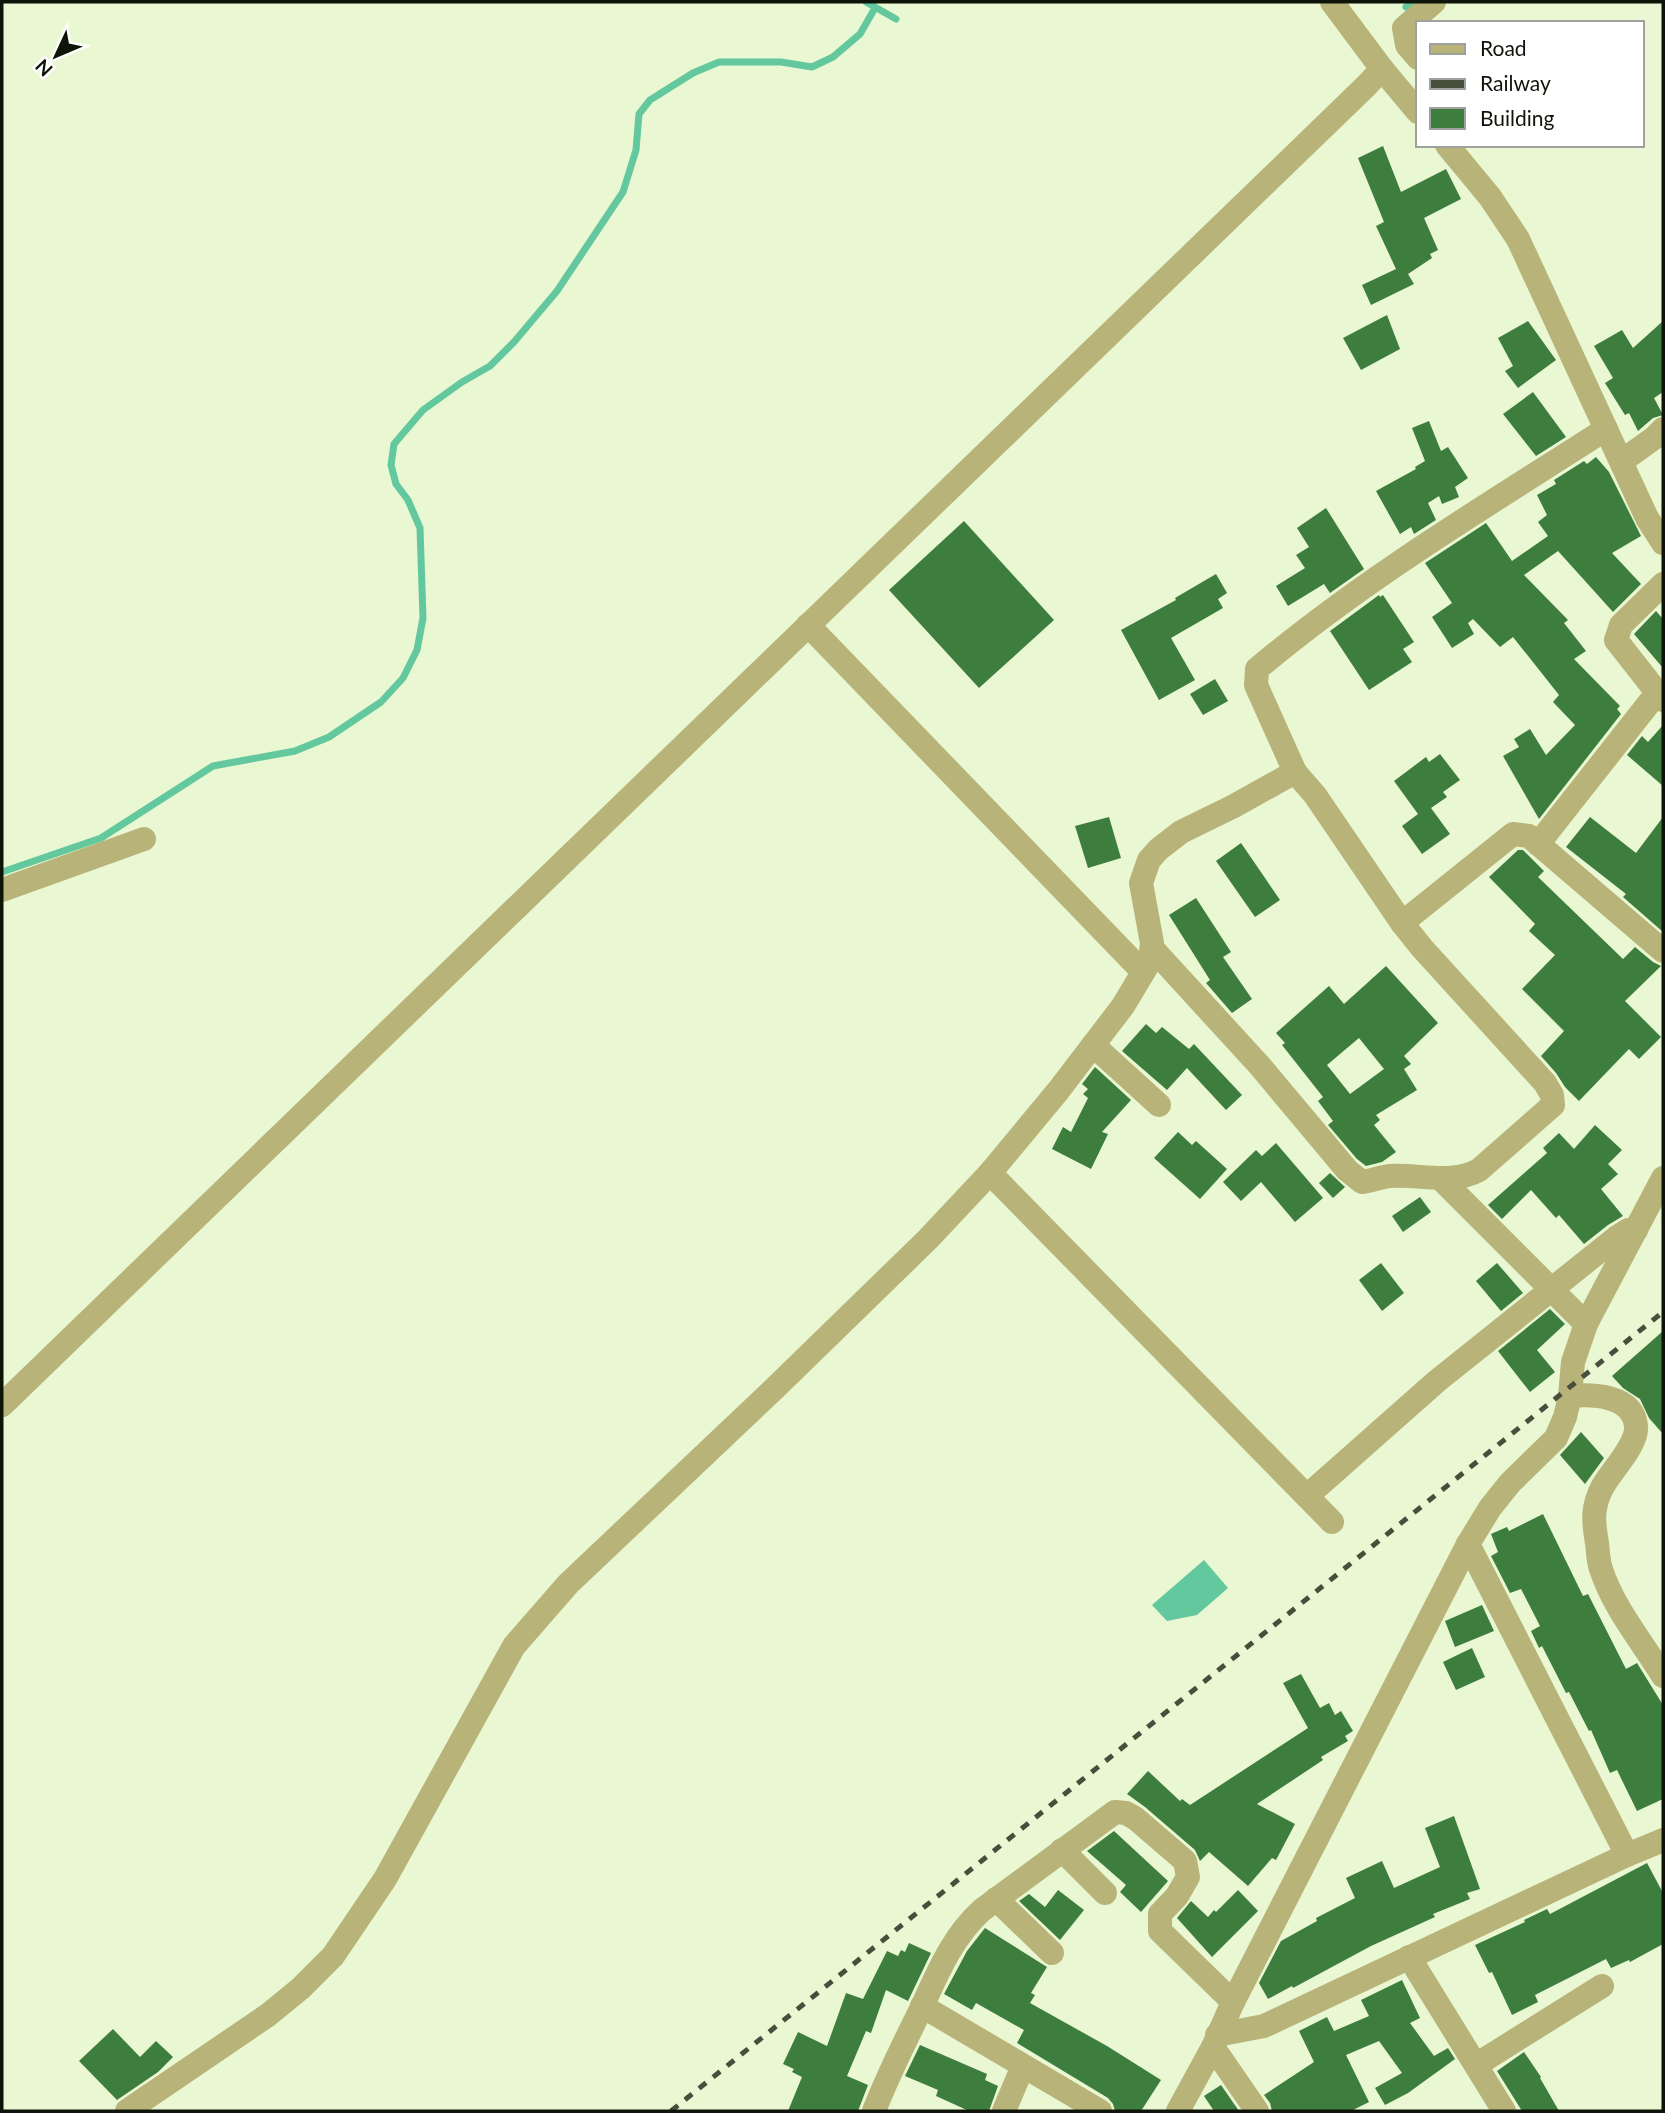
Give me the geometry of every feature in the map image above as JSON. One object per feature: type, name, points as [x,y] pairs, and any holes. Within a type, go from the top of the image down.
[{"type":"street","points":[[1332,2],[1416,111]]},
{"type":"street","points":[[1416,56],[1407,45],[1404,28],[1434,2]]},
{"type":"street","points":[[2,1405],[1382,69]]},
{"type":"street","points":[[1449,147],[1490,197],[1518,239],[1647,518],[1663,543]]},
{"type":"street","points":[[1152,948],[1260,1066],[1354,1177],[1362,1182],[1391,1176],[1469,1176],[1553,1105],[1552,1095],[1545,1083],[1402,923],[1315,795],[1295,772],[1256,685],[1257,669],[1292,639],[1382,574],[1606,429]]},
{"type":"street","points":[[1622,461],[1663,429]]},
{"type":"street","points":[[1538,844],[1660,697],[1616,640],[1621,625],[1663,584]]},
{"type":"street","points":[[808,625],[1143,972]]},
{"type":"street","points":[[127,2111],[268,2015],[301,1988],[333,1956],[385,1879],[514,1646],[568,1584],[929,1239],[990,1173],[1124,1006],[1150,961],[1152,948],[1141,883],[1149,860],[1181,832],[1295,772]]},
{"type":"street","points":[[1402,923],[1513,834],[1529,836],[1663,951]]},
{"type":"street","points":[[2,890],[144,839]]},
{"type":"street","points":[[1093,1045],[1159,1105]]},
{"type":"street","points":[[990,1173],[1332,1522]]},
{"type":"street","points":[[1440,1178],[1586,1324]]},
{"type":"street","points":[[1178,2111],[1468,1544],[1490,1508],[1510,1483],[1556,1438],[1565,1417],[1573,1362],[1586,1324],[1663,1178]]},
{"type":"street","points":[[1307,1496],[1437,1381],[1624,1233],[1636,1230]]},
{"type":"street","points":[[1570,1396],[1606,1396],[1625,1405],[1634,1417],[1634,1439],[1596,1500],[1592,1518],[1601,1568],[1624,1615],[1663,1676]]},
{"type":"street","points":[[1468,1544],[1627,1855]]},
{"type":"street","points":[[874,2111],[942,1962],[968,1922],[1115,1812],[1126,1813],[1135,1818],[1185,1861],[1188,1877],[1177,1896],[1160,1914],[1160,1931],[1233,2002]]},
{"type":"street","points":[[1215,2041],[1264,2025],[1663,1840]]},
{"type":"street","points":[[1062,1850],[1105,1893]]},
{"type":"street","points":[[996,1899],[1052,1953]]},
{"type":"street","points":[[1409,1958],[1504,2111]]},
{"type":"street","points":[[1476,2065],[1602,1986]]},
{"type":"street","points":[[922,2006],[1100,2111]]},
{"type":"street","points":[[1215,2041],[1257,2111]]},
{"type":"street","points":[[1004,2111],[1023,2066]]},
{"type":"shaded area","points":[[1204,1560],[1228,1588],[1197,1615],[1167,1621],[1152,1605]]},
{"type":"building","points":[[1383,146],[1401,192],[1446,169],[1461,199],[1424,218],[1438,250],[1430,254],[1432,258],[1408,274],[1414,284],[1371,305],[1362,285],[1396,269],[1376,226],[1384,222],[1358,158]]},
{"type":"building","points":[[1387,315],[1400,349],[1361,370],[1343,338]]},
{"type":"building","points":[[1528,321],[1556,360],[1518,388],[1505,371],[1513,366],[1498,338]]},
{"type":"building","points":[[1663,321],[1663,392],[1654,398],[1663,415],[1653,418],[1638,431],[1629,413],[1625,415],[1605,383],[1613,378],[1594,346],[1622,330],[1633,348]]},
{"type":"building","points":[[1533,392],[1566,437],[1536,456],[1503,414]]},
{"type":"building","points":[[1429,421],[1441,451],[1448,447],[1468,478],[1455,487],[1459,497],[1442,504],[1439,496],[1428,503],[1436,520],[1414,534],[1411,527],[1400,534],[1376,491],[1416,469],[1415,467],[1425,461],[1412,428]]},
{"type":"building","points":[[1596,457],[1609,472],[1641,536],[1612,553],[1641,584],[1613,612],[1558,551],[1524,575],[1568,620],[1564,623],[1586,651],[1574,659],[1620,706],[1617,709],[1621,714],[1539,819],[1503,756],[1519,747],[1514,739],[1530,729],[1546,755],[1575,725],[1553,702],[1559,695],[1513,637],[1500,647],[1473,619],[1468,623],[1474,634],[1452,648],[1432,617],[1452,603],[1425,563],[1486,523],[1512,561],[1548,536],[1538,522],[1547,515],[1537,495],[1556,484],[1554,480],[1584,461],[1587,464]]},
{"type":"building","points":[[1326,508],[1364,569],[1330,593],[1324,584],[1288,606],[1276,586],[1305,568],[1296,555],[1309,547],[1297,528]]},
{"type":"building","points":[[964,521],[1054,620],[979,688],[889,590]]},
{"type":"building","points":[[1216,574],[1227,593],[1218,599],[1223,608],[1171,638],[1195,680],[1159,700],[1121,630]]},
{"type":"building","points":[[1379,595],[1383,595],[1414,642],[1403,649],[1412,662],[1369,690],[1330,631]]},
{"type":"building","points":[[1656,611],[1663,619],[1663,668],[1634,634]]},
{"type":"building","points":[[1215,679],[1228,701],[1203,715],[1190,694]]},
{"type":"building","points":[[1663,725],[1663,786],[1627,755],[1642,736],[1648,742]]},
{"type":"building","points":[[1440,754],[1460,780],[1443,792],[1447,797],[1431,808],[1450,834],[1422,854],[1402,826],[1418,814],[1394,781],[1426,757],[1429,762]]},
{"type":"building","points":[[1109,817],[1121,858],[1088,868],[1075,826]]},
{"type":"building","points":[[1590,817],[1636,853],[1663,817],[1663,932],[1623,897],[1626,894],[1566,847]]},
{"type":"building","points":[[1241,843],[1280,900],[1255,917],[1216,861]]},
{"type":"building","points":[[1518,850],[1523,850],[1544,871],[1538,877],[1623,959],[1635,947],[1661,966],[1625,1001],[1661,1037],[1639,1059],[1629,1049],[1579,1101],[1541,1056],[1564,1031],[1522,989],[1555,955],[1529,931],[1535,924],[1489,877]]},
{"type":"building","points":[[1196,898],[1231,952],[1223,957],[1252,999],[1232,1013],[1206,983],[1210,980],[1169,915]]},
{"type":"building","points":[[1386,966],[1438,1023],[1404,1056],[1411,1064],[1404,1069],[1417,1090],[1376,1115],[1380,1120],[1374,1125],[1396,1152],[1382,1162],[1366,1166],[1328,1125],[1333,1121],[1318,1101],[1323,1097],[1282,1045],[1285,1043],[1276,1033],[1329,986],[1344,1004]],"holes":[[[1359,1038],[1384,1069],[1350,1094],[1327,1065]]]},
{"type":"building","points":[[1146,1024],[1156,1033],[1162,1027],[1189,1049],[1194,1044],[1242,1095],[1226,1110],[1187,1068],[1167,1090],[1122,1051]]},
{"type":"building","points":[[1095,1067],[1131,1100],[1102,1132],[1108,1134],[1091,1169],[1052,1149],[1063,1127],[1071,1132],[1088,1098],[1083,1094],[1088,1089],[1082,1084]]},
{"type":"building","points":[[1595,1125],[1622,1150],[1608,1164],[1618,1174],[1601,1189],[1623,1216],[1584,1244],[1559,1215],[1556,1218],[1531,1190],[1502,1219],[1488,1205],[1547,1153],[1543,1148],[1559,1133],[1574,1149]]},
{"type":"building","points":[[1178,1132],[1192,1145],[1196,1141],[1227,1169],[1200,1199],[1154,1158]]},
{"type":"building","points":[[1276,1143],[1323,1198],[1295,1222],[1261,1182],[1241,1201],[1223,1182],[1256,1150],[1262,1156]]},
{"type":"building","points":[[1330,1173],[1345,1187],[1333,1198],[1319,1183]]},
{"type":"building","points":[[1420,1197],[1431,1212],[1403,1232],[1392,1216]]},
{"type":"building","points":[[1381,1263],[1404,1293],[1382,1311],[1359,1280]]},
{"type":"building","points":[[1497,1263],[1523,1293],[1501,1311],[1476,1281]]},
{"type":"building","points":[[1550,1309],[1565,1324],[1537,1350],[1555,1372],[1530,1392],[1498,1351]]},
{"type":"building","points":[[1663,1331],[1663,1434],[1649,1418],[1640,1399],[1623,1388],[1612,1376]]},
{"type":"building","points":[[1581,1432],[1604,1458],[1585,1484],[1560,1455]]},
{"type":"building","points":[[1543,1514],[1583,1596],[1588,1594],[1626,1669],[1637,1663],[1663,1705],[1663,1799],[1637,1811],[1617,1770],[1610,1773],[1591,1730],[1589,1731],[1569,1692],[1566,1693],[1542,1646],[1539,1648],[1531,1631],[1540,1626],[1521,1589],[1510,1593],[1491,1556],[1498,1552],[1491,1534],[1507,1527],[1509,1531]]},
{"type":"building","points":[[1482,1605],[1494,1631],[1455,1647],[1445,1621]]},
{"type":"building","points":[[1472,1648],[1485,1677],[1456,1690],[1443,1662]]},
{"type":"building","points":[[1301,1674],[1320,1708],[1329,1703],[1335,1715],[1341,1711],[1353,1731],[1345,1736],[1348,1741],[1321,1757],[1323,1760],[1257,1804],[1295,1824],[1276,1860],[1272,1858],[1248,1886],[1209,1852],[1200,1861],[1195,1850],[1127,1794],[1148,1771],[1180,1801],[1182,1799],[1190,1805],[1308,1728],[1283,1683]]},
{"type":"building","points":[[1454,1816],[1480,1889],[1467,1893],[1470,1899],[1433,1914],[1435,1917],[1371,1946],[1268,1999],[1259,1983],[1281,1941],[1317,1921],[1316,1918],[1355,1898],[1346,1878],[1382,1861],[1394,1888],[1440,1867],[1425,1828]]},
{"type":"building","points":[[1114,1831],[1168,1881],[1141,1912],[1120,1892],[1126,1885],[1087,1851]]},
{"type":"building","points":[[1647,1863],[1663,1893],[1663,1944],[1630,1962],[1629,1960],[1611,1968],[1606,1959],[1535,1995],[1538,2002],[1512,2015],[1492,1972],[1489,1973],[1475,1945],[1547,1909],[1550,1914]]},
{"type":"building","points":[[1058,1890],[1084,1910],[1060,1940],[1019,1901],[1029,1894],[1045,1907]]},
{"type":"building","points":[[1238,1890],[1258,1911],[1212,1957],[1177,1918],[1191,1901],[1208,1917]]},
{"type":"building","points":[[985,1928],[1047,1967],[1031,1993],[1035,1995],[1030,2003],[1161,2080],[1141,2111],[1115,2111],[1108,2098],[1017,2043],[1024,2030],[976,2003],[972,2010],[944,1994],[967,1951]]},
{"type":"building","points":[[909,1943],[931,1953],[908,2001],[886,1990],[871,2033],[866,2031],[847,2076],[868,2085],[858,2111],[788,2111],[802,2077],[783,2064],[798,2032],[827,2046],[846,1993],[863,1999],[887,1951],[898,1956],[901,1950],[905,1952]]},
{"type":"building","points":[[1402,1980],[1420,2018],[1410,2023],[1434,2056],[1448,2048],[1455,2059],[1408,2093],[1385,2105],[1375,2088],[1402,2073],[1379,2041],[1346,2055],[1369,2102],[1351,2111],[1272,2111],[1264,2095],[1314,2062],[1299,2031],[1327,2017],[1334,2031],[1369,2016],[1361,2000]]},
{"type":"building","points":[[113,2029],[140,2057],[156,2041],[173,2057],[158,2072],[117,2100],[79,2061]]},
{"type":"building","points":[[920,2045],[987,2074],[985,2080],[998,2086],[989,2111],[969,2111],[936,2096],[938,2090],[905,2076]]},
{"type":"building","points":[[1524,2052],[1559,2111],[1522,2111],[1497,2071]]},
{"type":"building","points":[[1221,2085],[1239,2111],[1214,2111],[1204,2096]]},
{"type":"waterway","points":[[866,2],[896,19]]},
{"type":"waterway","points":[[1406,7],[1412,2]]},
{"type":"waterway","points":[[2,872],[101,838],[213,766],[295,751],[329,737],[381,702],[403,678],[417,650],[423,618],[420,528],[408,500],[396,484],[391,465],[394,444],[423,410],[490,366],[557,291],[623,192],[636,150],[639,114],[650,100],[693,73],[719,62],[781,62],[812,67],[833,57],[860,34],[875,8]]},
{"type":"railway","points":[[671,2111],[1663,1312]]}]
